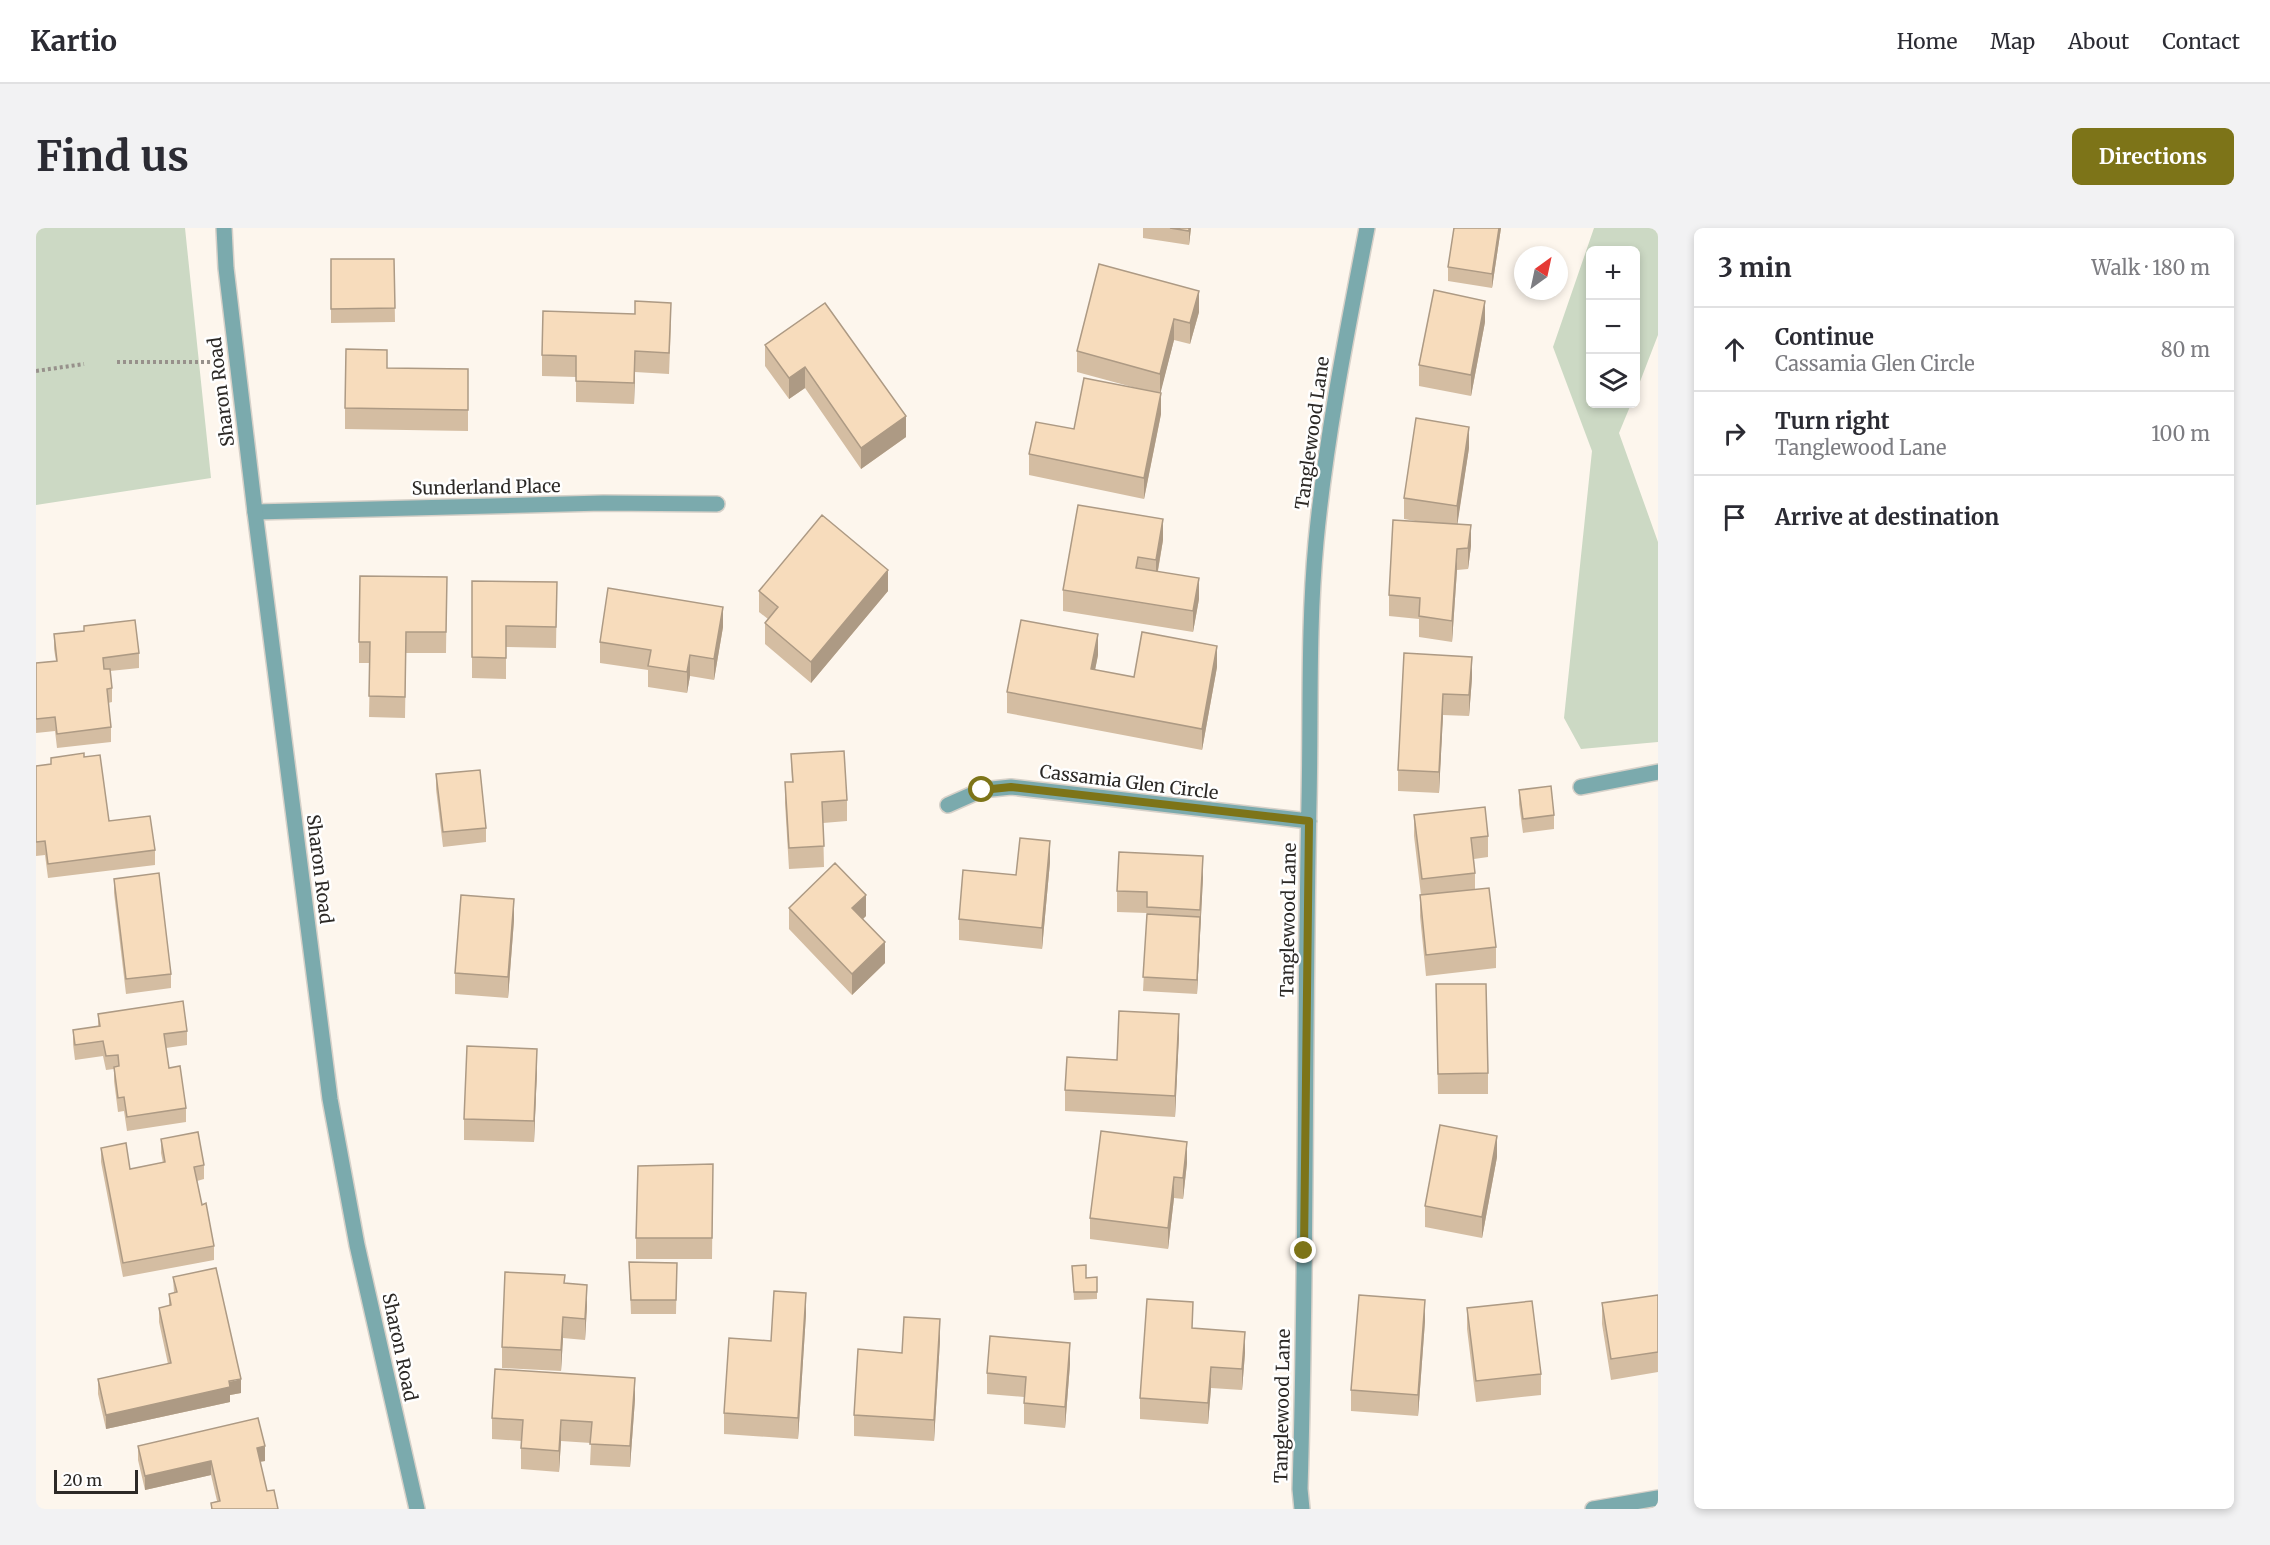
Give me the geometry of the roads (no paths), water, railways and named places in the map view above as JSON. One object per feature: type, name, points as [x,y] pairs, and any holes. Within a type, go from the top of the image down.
[{"type":"street","name":"Sharon Road","points":[[224,228],[226,268],[255,512],[330,1099],[358,1251],[417,1509]]},
{"type":"street","name":"Tanglewood Lane","points":[[1302,1509],[1300,1489],[1304,1358],[1309,821],[1316,544],[1327,452],[1367,228]]},
{"type":"street","name":"Sunderland Place","points":[[255,512],[603,503],[717,504]]},
{"type":"street","points":[[1581,787],[1658,772]]},
{"type":"street","name":"Cassamia Glen Circle","points":[[948,805],[982,790],[1011,787],[1309,821]]},
{"type":"street","points":[[1593,1509],[1658,1498]]}]
